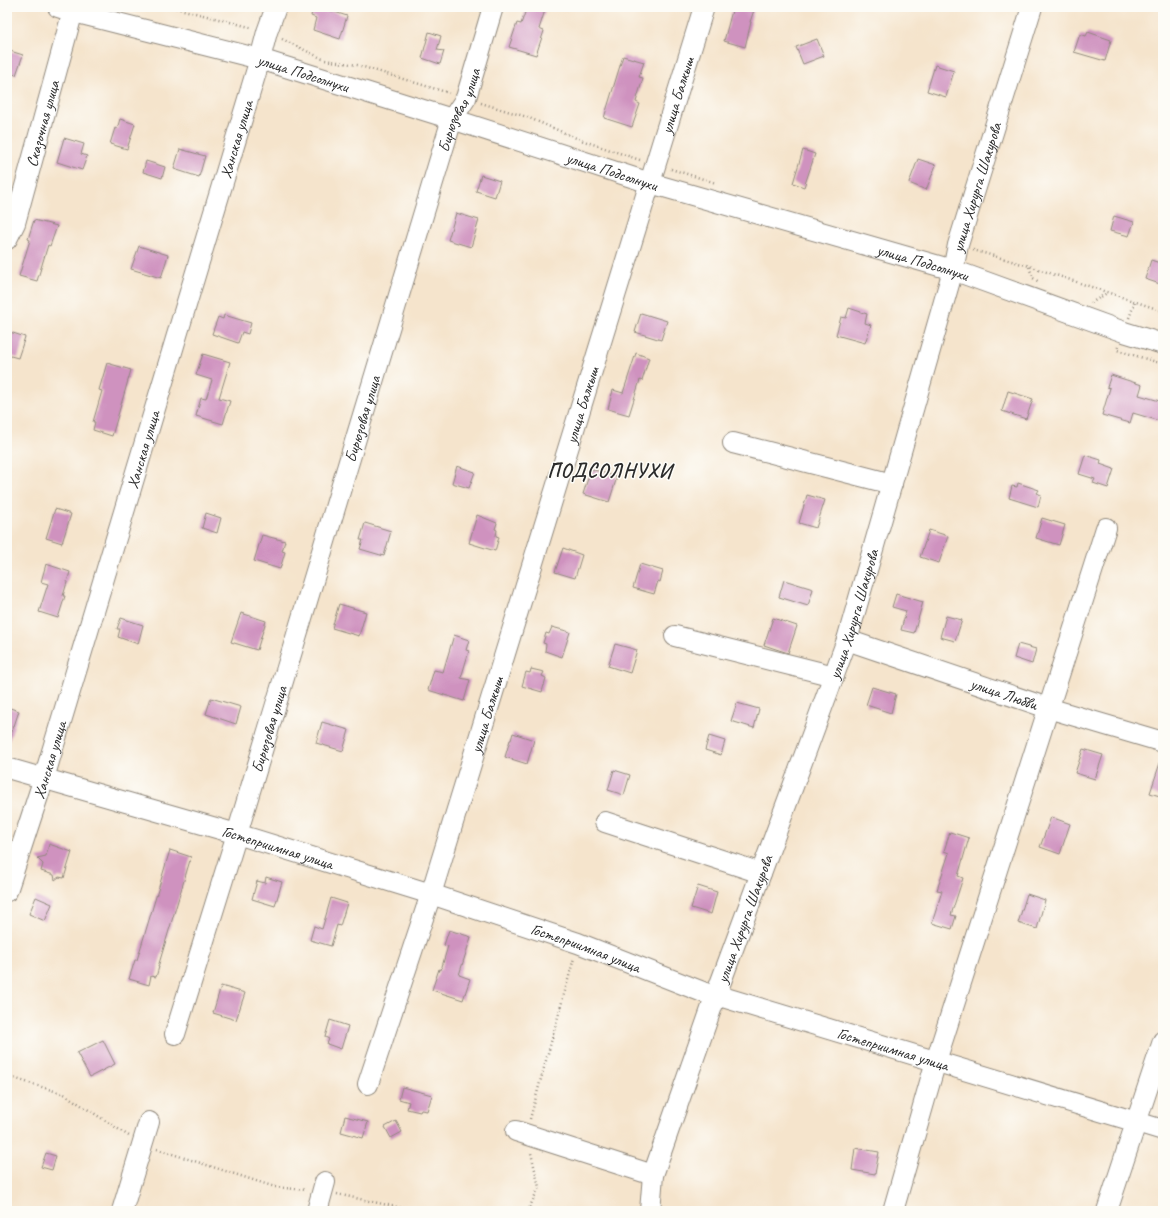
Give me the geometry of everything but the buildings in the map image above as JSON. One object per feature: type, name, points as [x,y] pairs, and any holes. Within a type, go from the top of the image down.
[{"type":"street","name":"Ханская улица","points":[[7,891],[44,778],[267,32],[276,7]]},
{"type":"street","name":"Бирюзовая улица","points":[[175,1034],[237,834],[452,119],[466,98],[493,7]]},
{"type":"street","name":"улица Балкыш","points":[[368,1084],[431,894],[704,7]]},
{"type":"street","name":"улица Хирурга Шакурова","points":[[650,1211],[653,1175],[716,995],[848,640],[958,245],[1032,7]]},
{"type":"street","name":"улица Подсолнухи","points":[[69,9],[260,58],[650,183],[952,270],[1124,332],[1163,344]]},
{"type":"street","name":"Сказочная улица","points":[[7,239],[15,223],[69,9]]},
{"type":"street","points":[[734,443],[892,484]]},
{"type":"street","points":[[893,1211],[936,1061],[1106,528]]},
{"type":"street","points":[[675,636],[834,676]]},
{"type":"street","name":"улица Любви","points":[[848,640],[1048,708],[1163,742]]},
{"type":"street","name":"Гостеприимная улица","points":[[7,768],[237,834],[431,894],[578,944],[708,994],[716,995],[1163,1130]]},
{"type":"street","points":[[604,822],[761,873]]},
{"type":"street","points":[[1108,1211],[1163,1041]]},
{"type":"street","points":[[122,1211],[150,1122]]},
{"type":"street","points":[[521,1132],[653,1175]]},
{"type":"street","points":[[316,1211],[323,1187]]},
{"type":"path","points":[[1088,304],[1107,292]]},
{"type":"path","points":[[528,1211],[539,1187],[521,1132],[578,944]]},
{"type":"path","points":[[7,1076],[64,1094],[142,1145],[275,1187],[323,1187],[416,1211]]},
{"type":"district","name":"ПОДСОЛНУХИ","points":[[610,470]]}]
